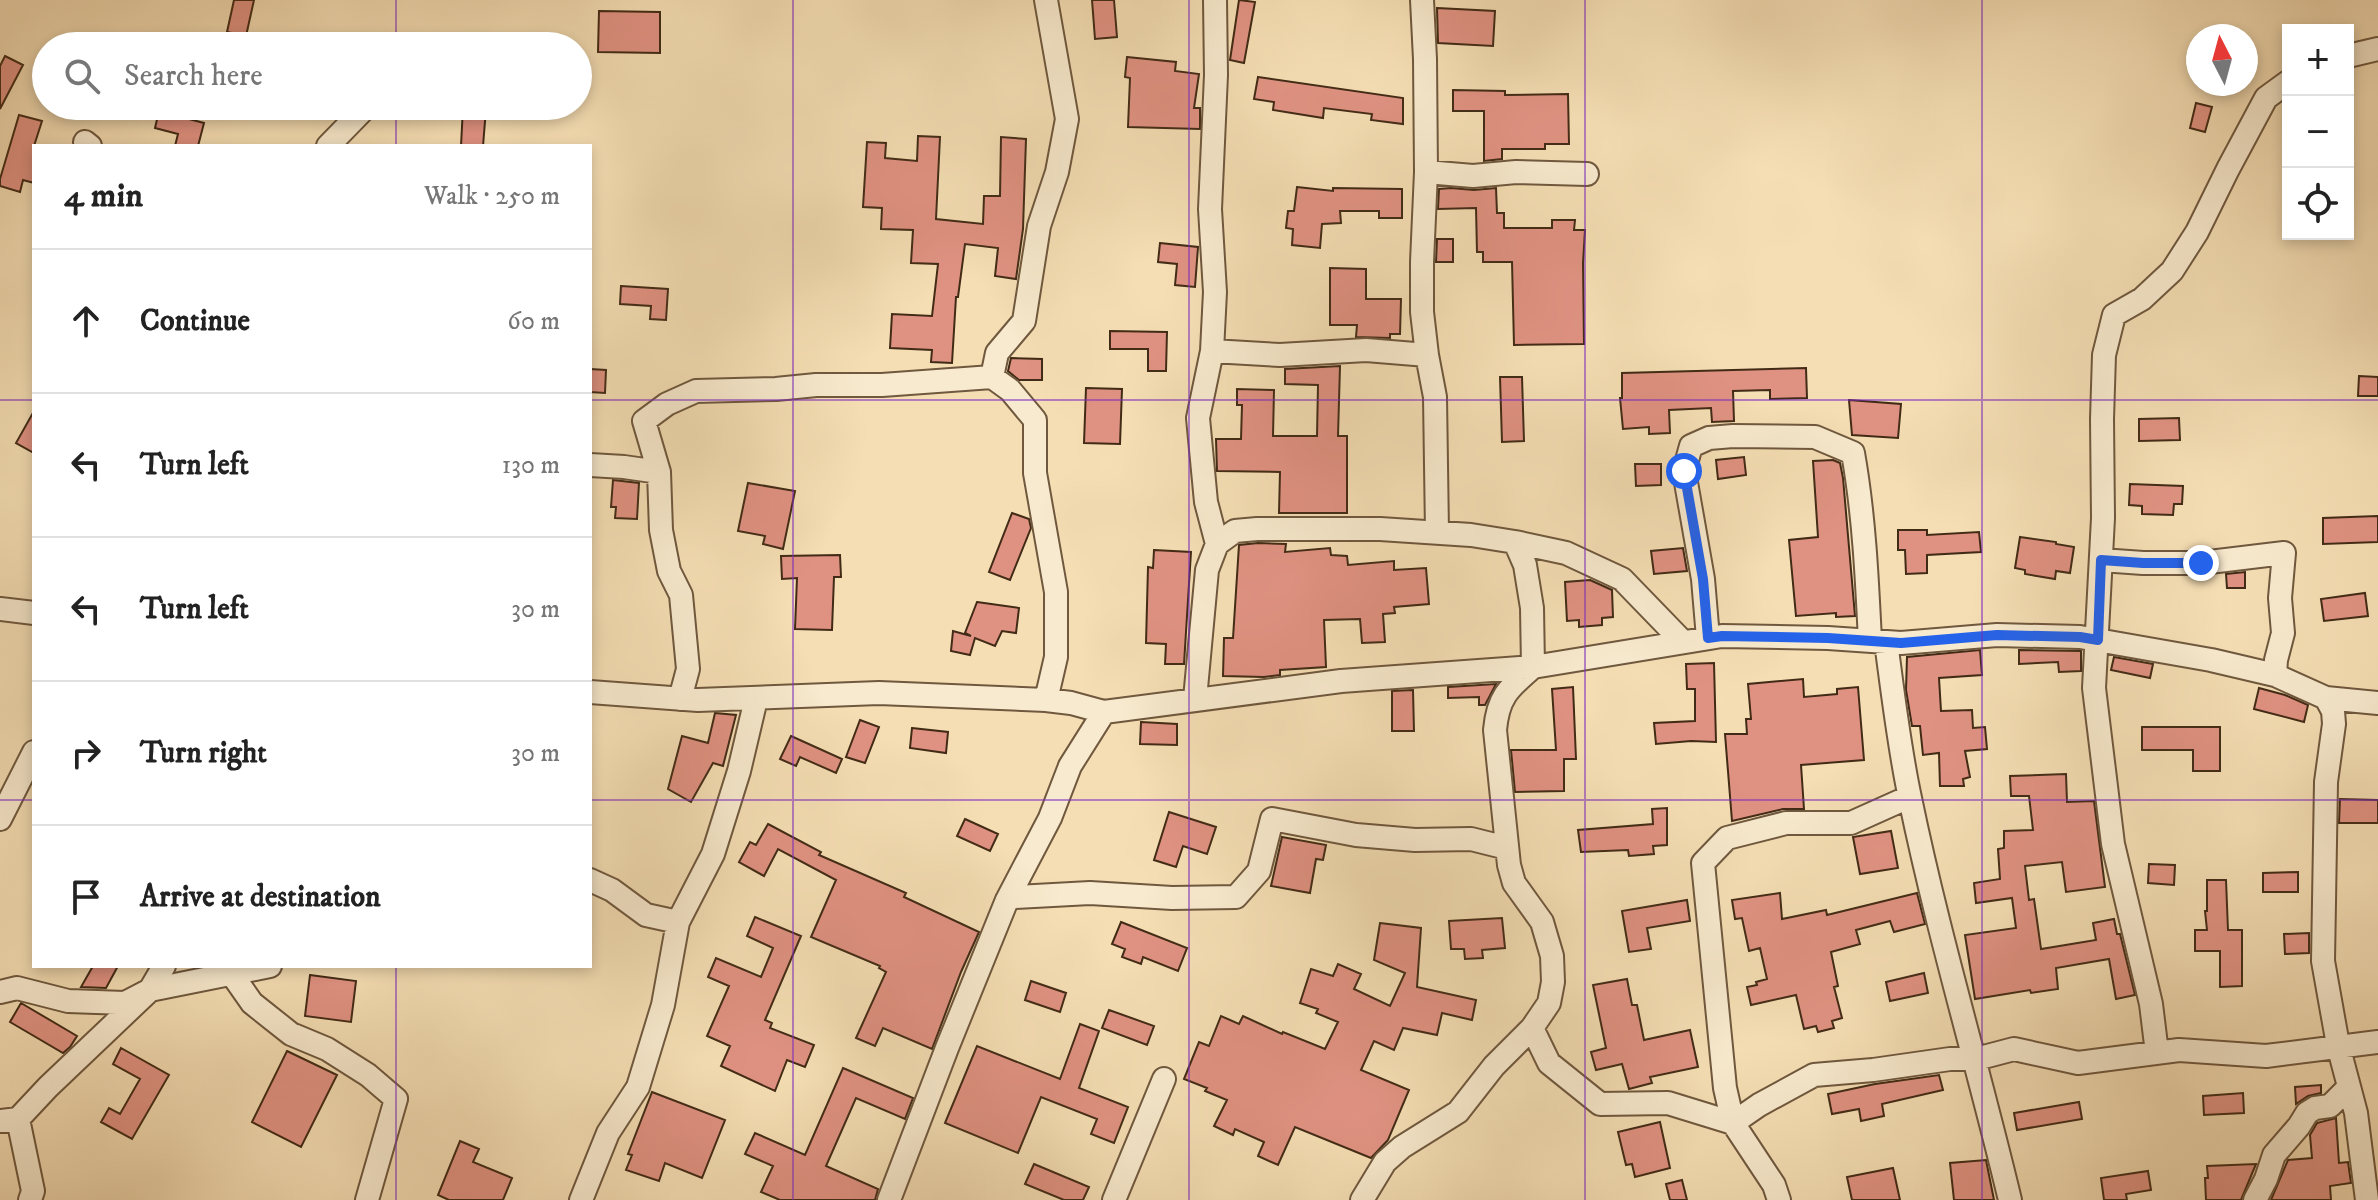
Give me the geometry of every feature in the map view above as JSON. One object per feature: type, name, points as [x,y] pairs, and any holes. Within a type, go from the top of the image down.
[{"type":"street","points":[[992,377],[997,353],[1024,321],[1039,226],[1057,172],[1067,119],[1046,0]]},
{"type":"street","points":[[1215,0],[1216,75],[1210,209],[1215,292],[1212,351],[1198,418],[1206,502],[1217,544]]},
{"type":"street","points":[[1422,0],[1426,172],[1422,312],[1435,397],[1437,532]]},
{"type":"street","points":[[2354,55],[2378,49]]},
{"type":"street","points":[[2157,1053],[2151,1004],[2113,844],[2094,688],[2101,560],[2104,355],[2114,315],[2142,299],[2172,271],[2197,232],[2266,98],[2282,86]]},
{"type":"street","points":[[330,144],[353,120]]},
{"type":"street","points":[[1426,172],[1473,176],[1516,172],[1587,174]]},
{"type":"street","points":[[1212,351],[1280,355],[1366,350],[1427,355]]},
{"type":"street","points":[[680,699],[688,669],[681,595],[669,571],[661,530],[659,472],[644,421],[667,404],[696,391],[882,385],[992,377],[1010,390],[1035,420],[1035,473],[1056,592],[1056,657],[1046,700]]},
{"type":"street","points":[[1708,638],[1703,579],[1684,471],[1691,446],[1709,438],[1733,436],[1815,437],[1853,453],[1878,641],[1909,797],[2010,1200]]},
{"type":"street","points":[[592,465],[659,472]]},
{"type":"street","points":[[1195,699],[1207,570],[1217,544],[1235,531],[1380,529],[1437,532],[1515,542],[1566,553],[1622,579],[1683,642]]},
{"type":"street","points":[[1362,1200],[1385,1162],[1402,1147],[1458,1112],[1494,1066],[1532,1028],[1549,1003],[1553,982],[1552,956],[1542,922],[1514,883],[1507,848],[1495,730],[1496,713],[1507,690],[1533,667],[1532,608],[1525,565],[1515,542]]},
{"type":"street","points":[[2101,560],[2201,563],[2284,553],[2280,598],[2283,633],[2275,675]]},
{"type":"street","points":[[0,609],[32,613]]},
{"type":"street","points":[[592,692],[680,699],[879,693],[1046,700],[1104,712],[1341,681],[1533,667],[1722,636],[1901,643],[1997,635],[2080,637],[2211,660],[2275,675],[2326,698],[2378,703]]},
{"type":"street","points":[[2326,698],[2333,711],[2334,724],[2326,782],[2323,961],[2338,1045],[2356,1113],[2367,1200]]},
{"type":"street","points":[[581,1200],[608,1133],[638,1087],[663,1005],[678,922],[713,854],[739,771],[756,699]]},
{"type":"street","points":[[889,1200],[1007,900],[1050,818],[1070,766],[1104,712]]},
{"type":"street","points":[[0,819],[32,756]]},
{"type":"street","points":[[1779,1200],[1774,1185],[1733,1123],[1725,1088],[1703,863],[1727,838],[1786,823],[1851,823],[1909,797]]},
{"type":"street","points":[[1007,900],[1090,893],[1172,898],[1236,897],[1259,871],[1272,819],[1356,835],[1415,840],[1471,839],[1507,848]]},
{"type":"street","points":[[592,881],[612,890],[646,915],[678,922]]},
{"type":"street","points":[[33,1197],[6,1116],[48,1087],[150,990],[163,968]]},
{"type":"street","points":[[0,992],[17,988],[68,1001],[125,1003],[150,990],[259,968]]},
{"type":"street","points":[[231,973],[252,1003],[291,1034],[327,1049],[368,1075],[396,1099],[367,1200]]},
{"type":"street","points":[[1532,1028],[1549,1063],[1600,1104],[1668,1103],[1733,1123]]},
{"type":"street","points":[[1733,1123],[1814,1075],[1950,1059],[1976,1059],[2014,1049],[2078,1063],[2179,1050],[2266,1056],[2378,1042]]},
{"type":"street","points":[[1114,1200],[1164,1079]]},
{"type":"street","points":[[2255,1200],[2274,1155],[2307,1113],[2315,1108],[2330,1106],[2349,1087]]},
{"type":"building","points":[[234,0],[254,0],[247,32],[227,32]]},
{"type":"building","points":[[1092,0],[1114,0],[1117,37],[1095,39]]},
{"type":"building","points":[[1239,0],[1255,2],[1244,63],[1230,60]]},
{"type":"building","points":[[1437,8],[1495,11],[1493,46],[1438,43]]},
{"type":"building","points":[[599,11],[660,12],[660,53],[598,52]]},
{"type":"building","points":[[5,56],[23,65],[0,109],[0,66]]},
{"type":"building","points":[[1127,57],[1176,62],[1175,71],[1199,74],[1194,108],[1200,108],[1200,129],[1128,127],[1130,78],[1125,77]]},
{"type":"building","points":[[1258,77],[1403,98],[1403,124],[1371,120],[1372,114],[1324,108],[1323,118],[1273,110],[1274,102],[1254,99]]},
{"type":"building","points":[[1453,90],[1505,91],[1505,95],[1568,94],[1569,144],[1545,144],[1545,149],[1502,149],[1502,159],[1484,161],[1484,111],[1453,111]]},
{"type":"building","points":[[2196,103],[2212,107],[2205,132],[2190,128]]},
{"type":"building","points":[[19,115],[42,121],[35,144],[32,144],[32,182],[23,180],[20,192],[0,186]]},
{"type":"building","points":[[157,120],[204,123],[199,144],[176,144],[178,134],[155,128]]},
{"type":"building","points":[[462,120],[485,120],[483,144],[461,144]]},
{"type":"building","points":[[918,136],[940,137],[936,219],[983,224],[984,196],[1000,196],[1001,137],[1026,139],[1023,229],[1016,279],[995,276],[998,248],[965,244],[956,297],[952,363],[931,362],[932,350],[890,348],[892,314],[932,316],[938,264],[911,263],[913,230],[881,229],[882,208],[863,207],[867,142],[886,143],[885,158],[917,161]]},
{"type":"building","points":[[1297,187],[1333,191],[1333,188],[1402,189],[1402,218],[1379,218],[1379,211],[1340,211],[1341,223],[1322,224],[1320,248],[1292,245],[1293,229],[1286,228],[1288,211],[1294,211]]},
{"type":"building","points":[[1496,188],[1497,213],[1504,213],[1504,228],[1552,228],[1552,220],[1575,220],[1574,230],[1585,230],[1584,344],[1514,345],[1512,262],[1483,262],[1483,252],[1477,252],[1476,208],[1438,209],[1439,189]]},
{"type":"building","points":[[1437,239],[1453,239],[1453,262],[1436,262]]},
{"type":"building","points":[[1160,243],[1198,247],[1195,287],[1175,285],[1177,264],[1158,262]]},
{"type":"building","points":[[1330,268],[1366,269],[1366,299],[1401,299],[1400,334],[1390,334],[1390,338],[1356,337],[1357,325],[1330,325]]},
{"type":"building","points":[[621,286],[668,289],[666,320],[650,319],[651,306],[620,304]]},
{"type":"building","points":[[1110,331],[1167,332],[1166,371],[1148,371],[1148,349],[1110,349]]},
{"type":"building","points":[[1011,358],[1042,359],[1042,380],[1019,380],[1008,371]]},
{"type":"building","points":[[1340,366],[1338,436],[1347,436],[1347,513],[1279,513],[1280,472],[1217,471],[1216,439],[1241,439],[1242,405],[1237,405],[1237,389],[1274,390],[1273,436],[1317,436],[1318,385],[1285,384],[1285,369]]},
{"type":"building","points":[[1806,368],[1807,398],[1770,399],[1770,390],[1733,391],[1734,421],[1712,422],[1711,408],[1669,410],[1670,433],[1649,434],[1649,427],[1623,429],[1620,398],[1622,373]]},
{"type":"building","points":[[592,369],[606,370],[605,393],[592,392]]},
{"type":"building","points":[[2359,376],[2378,377],[2378,396],[2358,396]]},
{"type":"building","points":[[1500,377],[1522,377],[1524,441],[1502,442]]},
{"type":"building","points":[[1086,388],[1122,389],[1120,444],[1084,443]]},
{"type":"building","points":[[1849,400],[1901,404],[1898,438],[1852,435]]},
{"type":"building","points":[[32,415],[32,452],[16,443]]},
{"type":"building","points":[[2179,418],[2180,440],[2139,441],[2139,419]]},
{"type":"building","points":[[1744,457],[1746,475],[1718,479],[1716,460]]},
{"type":"building","points":[[1833,460],[1840,463],[1843,478],[1855,616],[1836,617],[1836,613],[1796,616],[1789,540],[1818,537],[1813,461]]},
{"type":"building","points":[[1635,464],[1661,464],[1661,485],[1636,486]]},
{"type":"building","points":[[613,480],[639,483],[637,519],[615,518],[616,507],[611,507]]},
{"type":"building","points":[[748,483],[795,491],[783,549],[763,544],[765,536],[738,531]]},
{"type":"building","points":[[2130,484],[2183,486],[2182,504],[2174,504],[2173,515],[2142,514],[2142,506],[2129,505]]},
{"type":"building","points":[[1012,513],[1029,519],[1031,528],[1010,580],[989,572]]},
{"type":"building","points":[[2378,516],[2378,542],[2323,544],[2323,518]]},
{"type":"building","points":[[1898,530],[1927,530],[1927,535],[1979,532],[1981,552],[1927,555],[1927,573],[1906,574],[1905,550],[1898,550]]},
{"type":"building","points":[[2020,537],[2074,547],[2070,573],[2056,571],[2055,579],[2025,574],[2025,570],[2015,568]]},
{"type":"building","points":[[1286,544],[1285,552],[1330,548],[1331,555],[1347,556],[1348,565],[1394,561],[1394,570],[1426,568],[1429,604],[1394,607],[1395,613],[1383,614],[1385,642],[1362,643],[1360,619],[1324,620],[1326,667],[1280,670],[1280,675],[1264,677],[1223,676],[1224,638],[1233,638],[1239,545]]},
{"type":"building","points":[[1683,548],[1687,571],[1654,574],[1651,551]]},
{"type":"building","points":[[1154,550],[1191,552],[1184,664],[1165,664],[1166,644],[1146,643],[1148,567],[1153,568]]},
{"type":"building","points":[[840,555],[841,577],[834,577],[832,630],[795,629],[797,578],[782,579],[781,556]]},
{"type":"building","points":[[2245,572],[2245,588],[2227,588],[2226,574]]},
{"type":"building","points":[[1590,580],[1612,590],[1613,617],[1602,618],[1602,625],[1579,627],[1579,620],[1567,621],[1565,582]]},
{"type":"building","points":[[2365,593],[2368,616],[2324,621],[2321,599]]},
{"type":"building","points":[[977,602],[1019,608],[1016,633],[1002,631],[995,646],[975,638],[970,655],[951,651],[953,631],[971,636],[965,633]]},
{"type":"building","points":[[1980,650],[1982,675],[1939,678],[1941,711],[1972,710],[1973,728],[1985,727],[1987,749],[1965,751],[1970,777],[1963,779],[1964,786],[1940,786],[1939,753],[1923,755],[1920,726],[1912,726],[1906,690],[1907,657]]},
{"type":"building","points":[[2019,650],[2081,651],[2081,671],[2059,672],[2058,662],[2019,664]]},
{"type":"building","points":[[2114,657],[2153,664],[2150,678],[2111,670]]},
{"type":"building","points":[[1714,663],[1716,742],[1656,744],[1654,723],[1695,721],[1695,689],[1687,689],[1686,664]]},
{"type":"building","points":[[1803,679],[1804,697],[1837,694],[1837,689],[1858,687],[1864,760],[1801,765],[1804,809],[1783,809],[1732,821],[1725,734],[1747,734],[1746,719],[1751,719],[1748,684]]},
{"type":"building","points":[[1496,684],[1485,705],[1479,705],[1479,697],[1448,698],[1448,687]]},
{"type":"building","points":[[1573,687],[1576,759],[1564,759],[1564,791],[1515,792],[1511,750],[1556,750],[1552,689]]},
{"type":"building","points":[[2259,688],[2308,705],[2304,722],[2254,709]]},
{"type":"building","points":[[1413,690],[1414,731],[1392,731],[1392,691]]},
{"type":"building","points":[[715,713],[736,715],[723,766],[713,763],[691,802],[668,789],[682,736],[708,743]]},
{"type":"building","points":[[860,720],[879,727],[865,763],[846,757]]},
{"type":"building","points":[[1141,722],[1177,724],[1177,745],[1140,744]]},
{"type":"building","points":[[2142,727],[2220,727],[2220,771],[2193,771],[2193,750],[2142,750]]},
{"type":"building","points":[[912,728],[948,732],[946,753],[910,748]]},
{"type":"building","points":[[791,736],[842,759],[836,773],[800,757],[796,766],[780,759]]},
{"type":"building","points":[[2066,774],[2067,802],[2094,801],[2105,887],[2066,892],[2062,862],[2025,866],[2029,900],[2034,899],[2041,949],[2096,940],[2093,923],[2114,919],[2135,995],[2116,999],[2109,959],[2056,968],[2058,989],[1975,999],[1965,935],[2016,928],[2012,898],[1976,903],[1974,883],[2000,879],[1998,849],[2004,848],[2004,831],[2033,830],[2029,796],[2011,796],[2010,776]]},
{"type":"building","points":[[2340,799],[2378,800],[2378,823],[2339,823]]},
{"type":"building","points":[[1667,808],[1667,845],[1653,846],[1654,854],[1629,856],[1628,850],[1581,852],[1578,830],[1653,824],[1652,809]]},
{"type":"building","points":[[1169,812],[1216,827],[1207,854],[1183,846],[1176,867],[1154,860]]},
{"type":"building","points":[[965,819],[998,834],[990,851],[957,836]]},
{"type":"building","points":[[768,824],[821,852],[819,855],[906,893],[904,897],[979,932],[932,1049],[883,1028],[875,1046],[856,1038],[886,972],[880,966],[811,937],[836,880],[778,849],[764,876],[739,862],[750,842],[756,845]]},
{"type":"building","points":[[1891,831],[1898,868],[1860,874],[1853,837]]},
{"type":"building","points":[[1282,837],[1326,845],[1323,860],[1316,859],[1310,893],[1271,886]]},
{"type":"building","points":[[2149,864],[2175,865],[2174,885],[2148,883]]},
{"type":"building","points":[[2298,872],[2298,892],[2263,892],[2263,873]]},
{"type":"building","points":[[2207,880],[2226,880],[2228,930],[2242,930],[2242,986],[2220,987],[2220,951],[2195,951],[2195,930],[2207,930]]},
{"type":"building","points":[[1780,893],[1782,919],[1826,910],[1827,915],[1917,893],[1925,924],[1894,932],[1890,921],[1856,930],[1860,944],[1831,952],[1838,986],[1834,987],[1842,1018],[1832,1021],[1834,1028],[1818,1032],[1816,1026],[1804,1029],[1796,995],[1751,1005],[1747,987],[1767,979],[1760,948],[1749,951],[1742,918],[1735,919],[1732,900]]},
{"type":"building","points":[[1687,900],[1690,921],[1647,928],[1651,949],[1629,952],[1622,911]]},
{"type":"building","points":[[755,917],[801,936],[765,1020],[772,1023],[770,1028],[814,1045],[805,1067],[787,1060],[775,1091],[721,1066],[730,1046],[707,1036],[729,986],[708,977],[716,958],[761,977],[773,948],[747,936]]},
{"type":"building","points":[[1502,918],[1505,948],[1482,950],[1483,958],[1465,959],[1464,949],[1451,949],[1449,921]]},
{"type":"building","points":[[1121,922],[1187,948],[1178,971],[1143,957],[1141,964],[1122,957],[1125,949],[1112,944]]},
{"type":"building","points":[[1380,923],[1421,928],[1417,987],[1476,1000],[1472,1020],[1442,1013],[1437,1035],[1403,1028],[1394,1050],[1374,1041],[1361,1070],[1409,1090],[1388,1140],[1371,1158],[1295,1127],[1278,1165],[1258,1156],[1264,1142],[1235,1129],[1233,1135],[1214,1126],[1227,1100],[1184,1079],[1199,1042],[1209,1046],[1221,1016],[1239,1024],[1243,1016],[1325,1049],[1338,1022],[1316,1013],[1318,1009],[1300,1003],[1311,969],[1333,976],[1338,964],[1361,974],[1354,989],[1390,1006],[1405,973],[1374,960]]},
{"type":"building","points":[[2309,933],[2309,953],[2285,954],[2284,934]]},
{"type":"building","points":[[92,968],[117,968],[106,988],[81,987]]},
{"type":"building","points":[[1924,973],[1928,993],[1890,1001],[1886,982]]},
{"type":"building","points":[[310,975],[356,981],[351,1022],[305,1016]]},
{"type":"building","points":[[1627,979],[1632,1005],[1637,1005],[1644,1040],[1690,1030],[1698,1067],[1650,1077],[1652,1083],[1629,1089],[1622,1064],[1596,1070],[1591,1052],[1606,1048],[1593,985]]},
{"type":"building","points":[[1031,981],[1066,993],[1060,1012],[1025,1000]]},
{"type":"building","points":[[21,1003],[77,1036],[70,1047],[63,1053],[10,1022]]},
{"type":"building","points":[[1109,1010],[1154,1026],[1147,1045],[1102,1028]]},
{"type":"building","points":[[1080,1024],[1099,1031],[1079,1088],[1128,1107],[1114,1143],[1091,1134],[1097,1119],[1041,1097],[1018,1153],[945,1123],[977,1046],[1060,1079]]},
{"type":"building","points":[[121,1048],[169,1075],[132,1139],[101,1122],[109,1108],[120,1114],[140,1079],[113,1064]]},
{"type":"building","points":[[287,1051],[337,1075],[301,1147],[252,1122]]},
{"type":"building","points":[[843,1068],[913,1098],[905,1119],[856,1098],[826,1166],[878,1189],[875,1200],[780,1200],[761,1192],[773,1166],[745,1154],[755,1133],[805,1155]]},
{"type":"building","points":[[1939,1075],[1943,1090],[1882,1104],[1884,1116],[1861,1121],[1859,1109],[1832,1114],[1828,1094]]},
{"type":"building","points":[[2321,1085],[2321,1093],[2308,1096],[2296,1104],[2295,1087]]},
{"type":"building","points":[[652,1092],[725,1120],[702,1178],[665,1163],[659,1181],[626,1170],[632,1155],[628,1154]]},
{"type":"building","points":[[2243,1093],[2244,1113],[2204,1115],[2203,1096]]},
{"type":"building","points":[[2079,1102],[2082,1119],[2017,1130],[2014,1113]]},
{"type":"building","points":[[2336,1118],[2339,1163],[2348,1162],[2351,1183],[2330,1186],[2331,1200],[2271,1200],[2288,1160],[2312,1158],[2310,1135],[2317,1123]]},
{"type":"building","points":[[1660,1122],[1670,1168],[1635,1177],[1632,1164],[1626,1165],[1618,1132]]},
{"type":"building","points":[[460,1141],[479,1149],[473,1162],[512,1178],[503,1200],[449,1200],[438,1195]]},
{"type":"building","points":[[1986,1160],[1994,1200],[1954,1200],[1950,1163]]},
{"type":"building","points":[[1034,1164],[1089,1187],[1083,1200],[1064,1200],[1025,1184]]},
{"type":"building","points":[[2256,1164],[2241,1200],[2206,1200],[2207,1166]]},
{"type":"building","points":[[1893,1168],[1900,1200],[1852,1200],[1847,1177]]},
{"type":"building","points":[[2148,1171],[2151,1190],[2126,1194],[2127,1200],[2104,1200],[2101,1178]]},
{"type":"building","points":[[1682,1180],[1687,1200],[1670,1200],[1666,1184]]},
{"type":"route","points":[[1684,471],[1703,579],[1708,638],[1828,638],[1901,643],[1997,635],[2098,640],[2101,560],[2201,563]]}]
